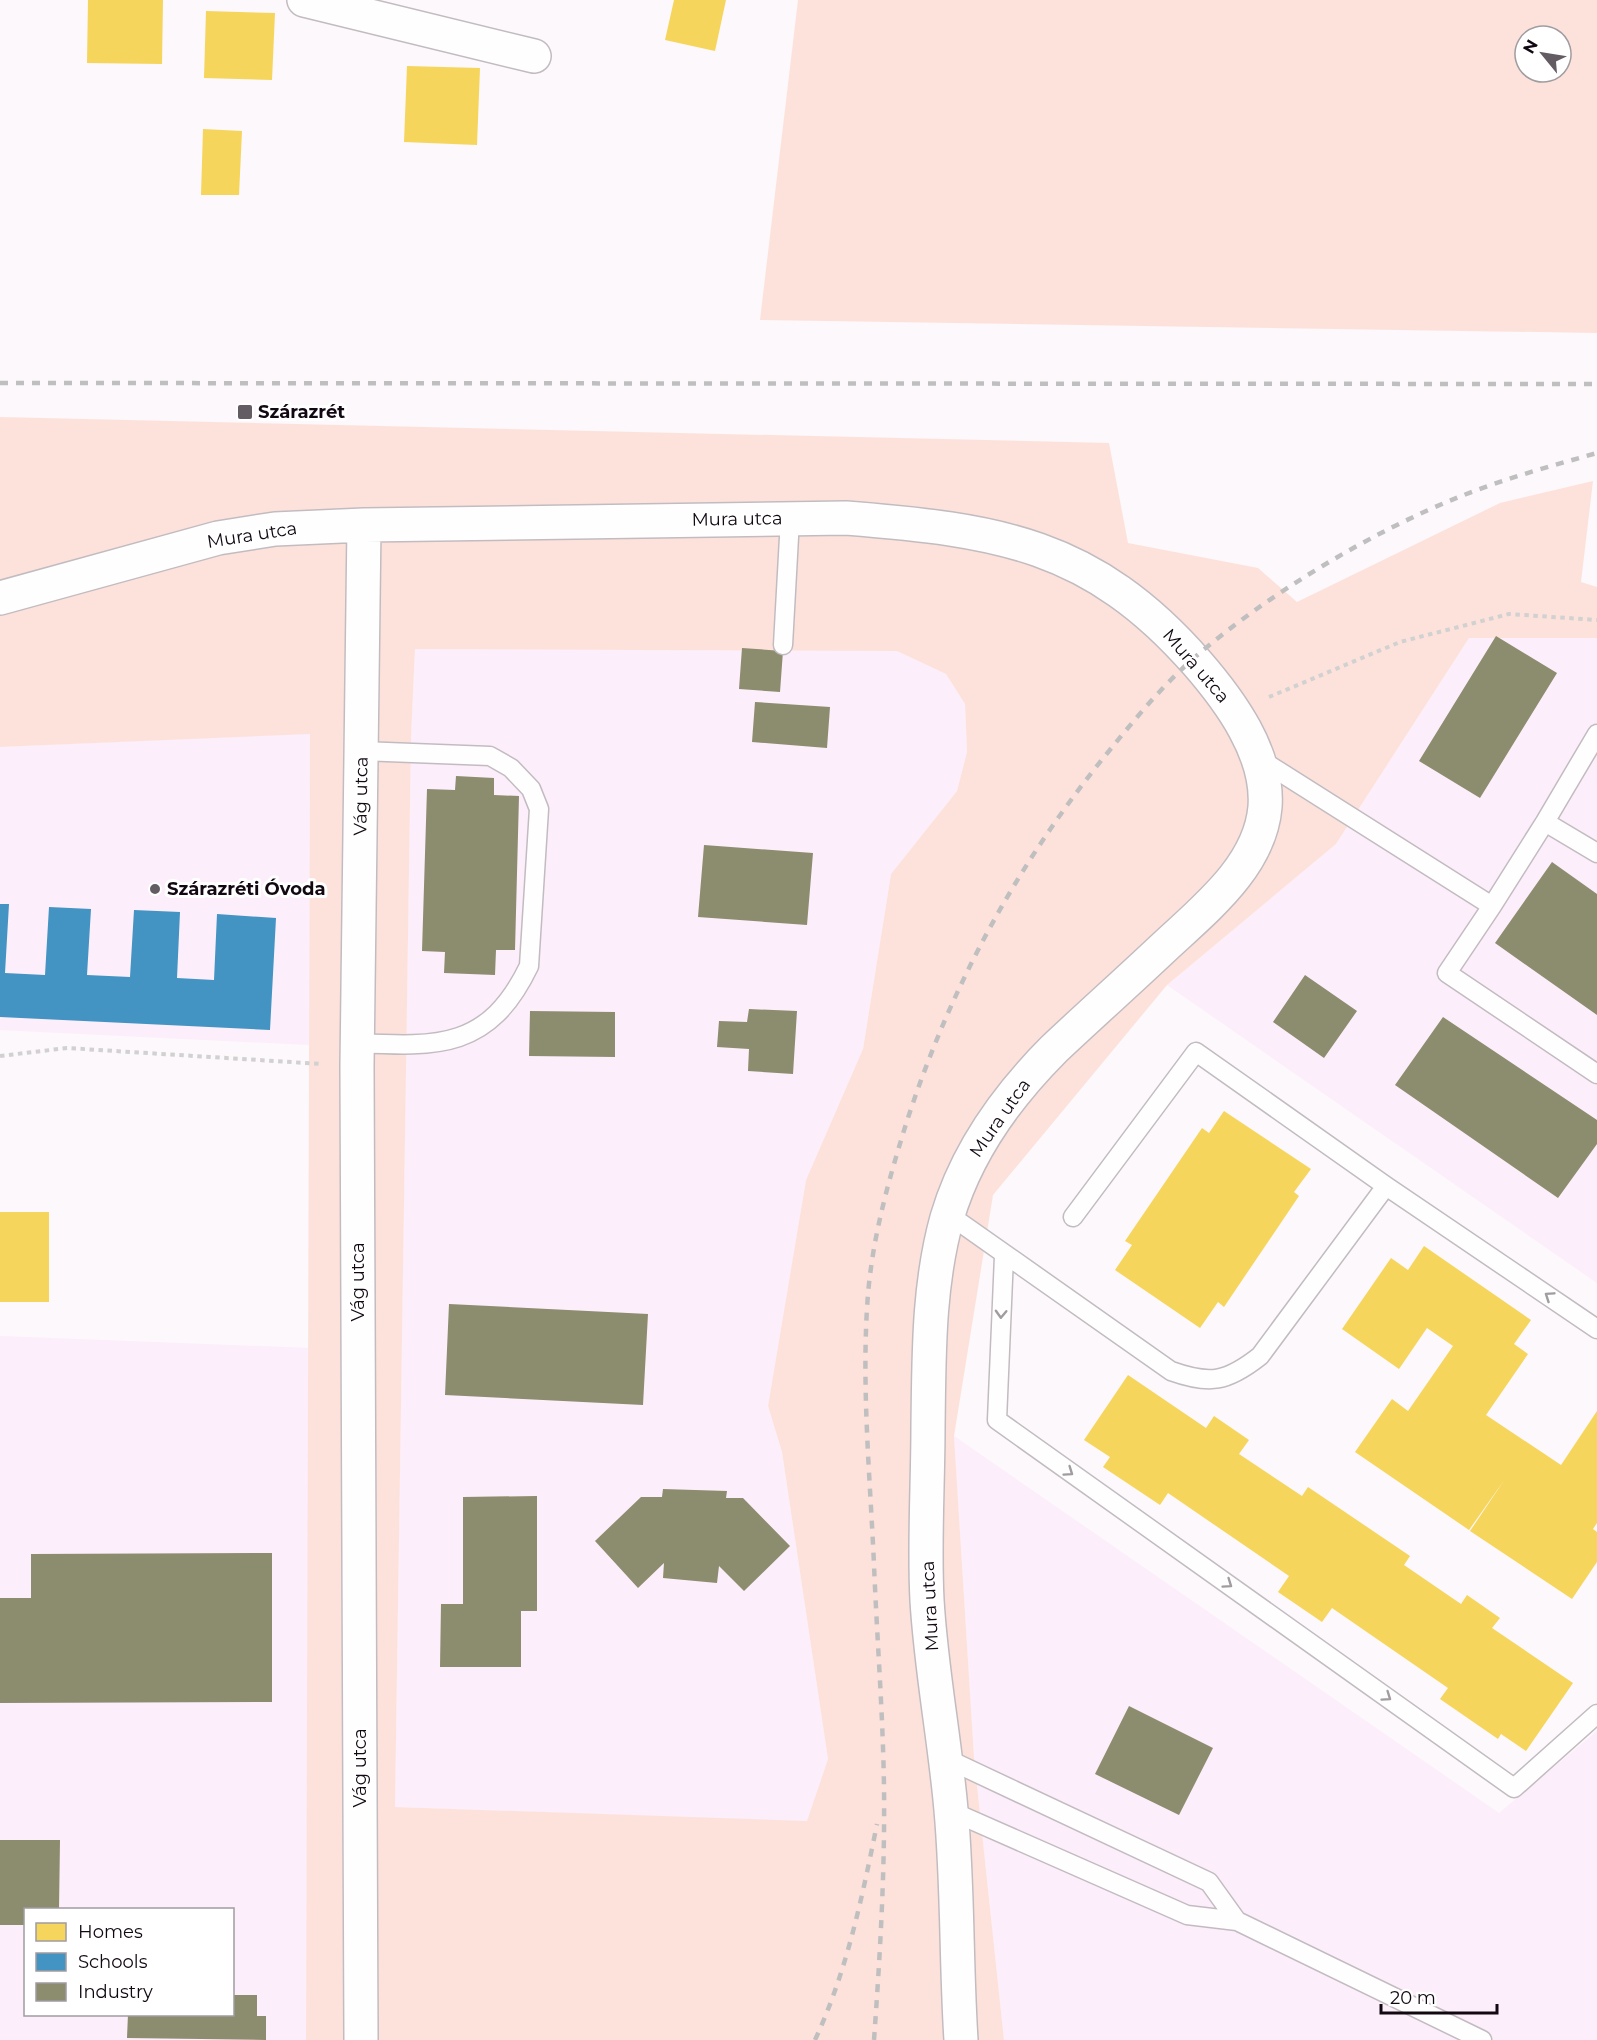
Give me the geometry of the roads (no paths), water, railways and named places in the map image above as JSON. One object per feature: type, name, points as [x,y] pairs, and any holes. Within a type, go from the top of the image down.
[{"type":"street","points":[[304,0],[534,56]]},
{"type":"street","name":"Mura utca","points":[[0,598],[218,538],[275,529],[364,525],[846,518],[964,530],[1017,541],[1055,554],[1125,594],[1151,615],[1193,658],[1235,711],[1257,757],[1264,786],[1265,809],[1258,838],[1239,870],[1213,901],[1052,1052],[1010,1098],[970,1161],[948,1214],[937,1265],[929,1326],[927,1595],[934,1686],[951,1811],[961,2040]]},
{"type":"street","name":"Vág utca","points":[[361,2040],[357,1055],[364,525]]},
{"type":"lane","points":[[783,645],[790,519]]},
{"type":"lane","points":[[1597,734],[1545,822],[1447,973],[1597,1074]]},
{"type":"lane","points":[[357,1055],[452,1041],[470,1034],[496,1015],[518,988],[528,966],[539,809],[531,789],[511,768],[490,756],[361,751]]},
{"type":"lane","points":[[1257,757],[1492,906]]},
{"type":"lane","points":[[1545,822],[1597,853]]},
{"type":"lane","points":[[1072,1217],[1196,1052],[1386,1186],[1597,1329]]},
{"type":"lane","points":[[948,1214],[1004,1256],[1171,1371],[1194,1379],[1217,1380],[1240,1372],[1260,1356],[1386,1186]]},
{"type":"lane","points":[[1004,1256],[997,1420],[1514,1788],[1597,1714]]},
{"type":"lane","points":[[945,1758],[1209,1882],[1237,1921]]},
{"type":"lane","points":[[951,1811],[1187,1915],[1237,1921],[1482,2040]]},
{"type":"railway","points":[[0,383],[1597,384]]},
{"type":"railway","points":[[874,2040],[882,1914],[884,1788],[868,1463],[865,1361],[868,1294],[870,1272],[888,1186],[906,1124],[943,1024],[990,928],[1045,837],[1109,751],[1171,679],[1194,658],[1286,589],[1390,528],[1476,490],[1597,453]]},
{"type":"railway","points":[[815,2040],[845,1961],[877,1824]]},
{"type":"place","name":"Szárazrét","points":[[245,412]]},
{"type":"place","name":"Szárazréti Óvoda","points":[[155,889]]}]
